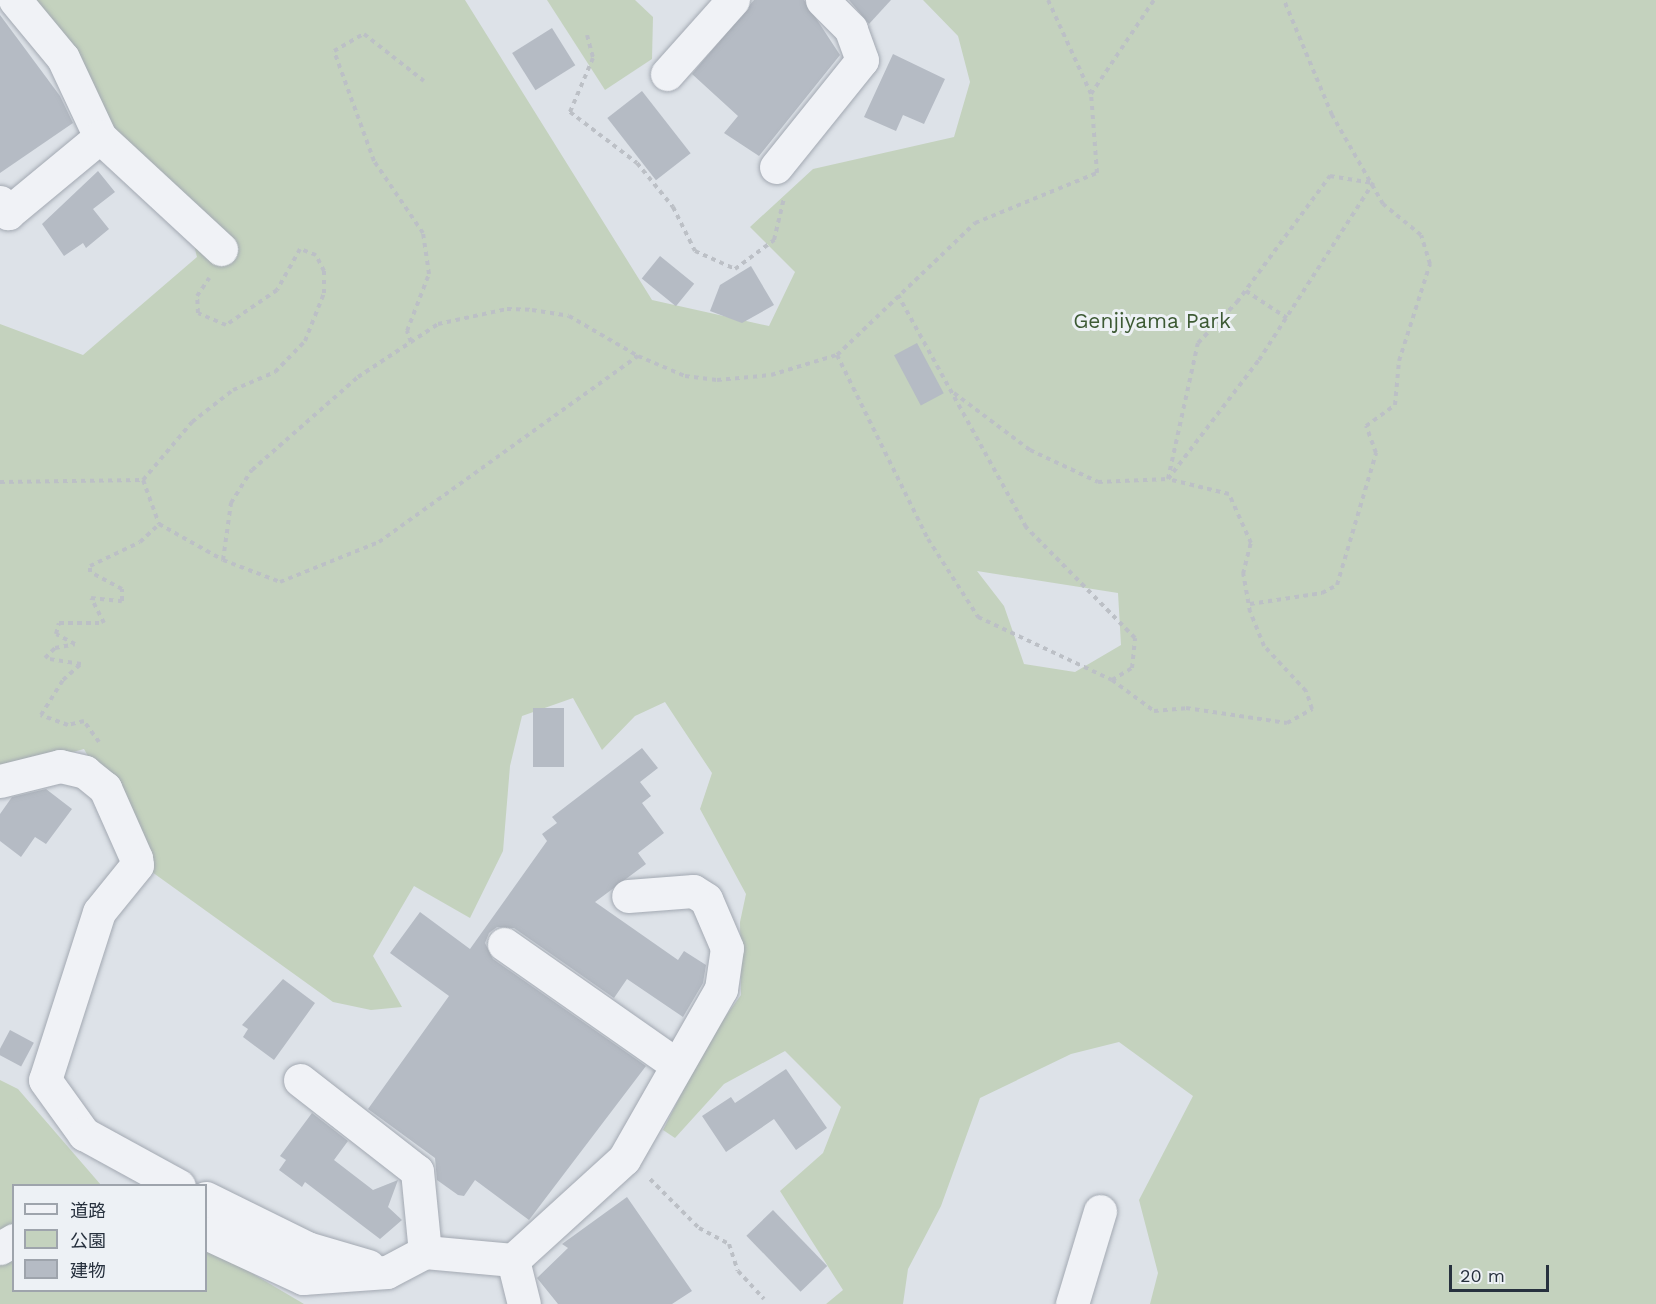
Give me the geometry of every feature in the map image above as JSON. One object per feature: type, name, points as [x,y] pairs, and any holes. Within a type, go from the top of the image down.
[{"type":"street","points":[[15,0],[63,58],[100,137],[221,249]]},
{"type":"street","points":[[667,74],[733,0]]},
{"type":"street","points":[[776,167],[862,60],[851,29],[822,0]]},
{"type":"street","points":[[0,202],[8,213],[100,137]]},
{"type":"street","points":[[0,781],[60,766],[85,772],[105,788],[137,865],[99,912],[45,1080],[84,1134],[177,1184]]},
{"type":"street","points":[[207,1233],[303,1278],[387,1272],[425,1252],[513,1260],[624,1159],[721,988],[727,948],[706,899],[693,891],[628,896]]},
{"type":"street","points":[[504,944],[677,1065]]},
{"type":"street","points":[[300,1080],[417,1171],[425,1252]]},
{"type":"street","points":[[207,1198],[307,1248],[387,1272]]},
{"type":"street","points":[[1072,1304],[1100,1211]]},
{"type":"street","points":[[513,1260],[524,1304]]},
{"type":"path","points":[[223,560],[231,503],[252,470],[358,377],[438,324],[507,309],[532,310],[569,316],[638,356],[685,376],[717,380],[771,375],[837,355],[975,223],[1097,173],[1090,94],[1048,0]]},
{"type":"path","points":[[1090,94],[1154,0]]},
{"type":"path","points":[[1250,604],[1322,593],[1337,585],[1376,453],[1366,426],[1395,405],[1399,361],[1430,264],[1421,235],[1383,204],[1332,115],[1284,0]]},
{"type":"path","points":[[411,342],[407,331],[429,274],[423,233],[374,161],[334,51],[364,34],[424,81]]},
{"type":"path","points":[[587,34],[593,58],[570,112],[637,163],[673,207],[695,251],[735,269],[766,249],[783,213],[786,178],[776,167]]},
{"type":"path","points":[[1168,479],[1198,343],[1246,291],[1330,177],[1373,183]]},
{"type":"path","points":[[1168,479],[1287,318],[1373,183]]},
{"type":"path","points":[[0,482],[143,480],[192,422],[233,390],[275,372],[305,341],[314,322],[324,271],[307,248],[300,249],[263,304],[226,326],[209,321],[198,313],[197,296],[221,249]]},
{"type":"path","points":[[1246,291],[1287,318]]},
{"type":"path","points":[[898,295],[1026,527],[1135,638],[1132,668],[1112,680]]},
{"type":"path","points":[[837,355],[928,539],[978,617],[1112,680],[1154,711],[1186,708],[1287,723],[1312,709],[1306,691],[1264,646],[1250,612],[1243,574],[1251,543],[1229,494],[1168,479],[1098,482],[1030,450],[953,392]]},
{"type":"path","points":[[143,480],[159,524],[223,560],[280,582],[379,542],[638,356]]},
{"type":"path","points":[[105,788],[106,771],[97,754],[96,732],[84,721],[68,725],[39,712],[81,664],[45,657],[55,648],[75,644],[56,634],[59,622],[104,623],[91,598],[122,601],[122,589],[90,572],[90,566],[140,542],[159,524]]},
{"type":"path","points":[[624,1159],[699,1228],[729,1244],[738,1271],[764,1299]]},
{"type":"green space","name":"Genjiyama Park","points":[[10,0],[465,0],[652,300],[769,326],[795,272],[750,227],[813,169],[954,137],[970,82],[958,36],[923,0],[1656,0],[1656,1304],[1150,1304],[1158,1273],[1139,1200],[1193,1096],[1119,1042],[1071,1054],[980,1098],[941,1206],[908,1269],[903,1304],[826,1304],[843,1290],[780,1191],[823,1153],[841,1107],[785,1051],[724,1084],[675,1138],[663,1130],[709,1039],[741,995],[740,922],[746,894],[700,809],[712,773],[665,702],[635,716],[602,750],[573,698],[522,716],[510,766],[503,851],[470,918],[414,886],[373,956],[402,1007],[371,1010],[333,1002],[152,872],[84,749],[0,772],[0,324],[83,355],[197,257],[190,229]],"holes":[[[977,571],[1118,593],[1121,645],[1075,672],[1024,664],[1004,606]]]},
{"type":"green space","points":[[547,0],[635,0],[653,17],[652,59],[605,90]]},
{"type":"green space","points":[[0,1080],[18,1089],[100,1184],[12,1184],[12,1292],[207,1292],[207,1247],[304,1304],[0,1304]]},
{"type":"building","points":[[754,0],[804,0],[840,55],[759,156],[724,133],[738,116],[692,74]]},
{"type":"building","points":[[849,0],[891,0],[869,24]]},
{"type":"building","points":[[0,15],[60,96],[73,123],[0,173]]},
{"type":"building","points":[[552,28],[575,65],[535,90],[512,53]]},
{"type":"building","points":[[893,54],[945,79],[924,124],[903,115],[896,131],[864,117]]},
{"type":"building","points":[[642,91],[691,153],[656,180],[607,118]]},
{"type":"building","points":[[98,171],[115,192],[93,209],[109,229],[86,248],[83,243],[64,256],[42,224]]},
{"type":"building","points":[[660,256],[694,284],[676,306],[642,279]]},
{"type":"building","points":[[751,266],[774,305],[742,323],[710,311],[720,285]]},
{"type":"building","points":[[917,343],[944,393],[921,406],[894,355]]},
{"type":"building","points":[[533,708],[564,708],[564,767],[533,767]]},
{"type":"building","points":[[642,748],[658,768],[640,782],[651,796],[642,803],[664,833],[638,853],[646,864],[595,902],[678,960],[684,951],[706,965],[703,983],[683,1017],[627,979],[614,998],[514,928],[497,927],[489,933],[485,943],[493,959],[646,1066],[529,1220],[475,1180],[464,1196],[458,1195],[437,1180],[435,1158],[368,1109],[449,996],[390,953],[420,912],[470,949],[547,841],[542,834],[557,823],[552,817]]},
{"type":"building","points":[[46,789],[72,809],[46,844],[35,837],[21,857],[0,841],[0,814],[12,797]]},
{"type":"building","points":[[283,979],[315,1003],[274,1060],[243,1037],[248,1029],[242,1025]]},
{"type":"building","points":[[10,1030],[34,1043],[21,1067],[0,1055],[0,1049]]},
{"type":"building","points":[[786,1069],[827,1128],[796,1150],[774,1119],[726,1152],[702,1116],[731,1097],[735,1103]]},
{"type":"building","points":[[312,1113],[348,1141],[334,1160],[373,1190],[398,1180],[388,1207],[402,1220],[380,1239],[305,1182],[302,1187],[279,1170],[286,1160],[280,1156]]},
{"type":"building","points":[[627,1197],[692,1291],[672,1304],[558,1304],[537,1278],[568,1248],[562,1244]]},
{"type":"building","points":[[773,1210],[827,1266],[801,1292],[746,1236]]}]
